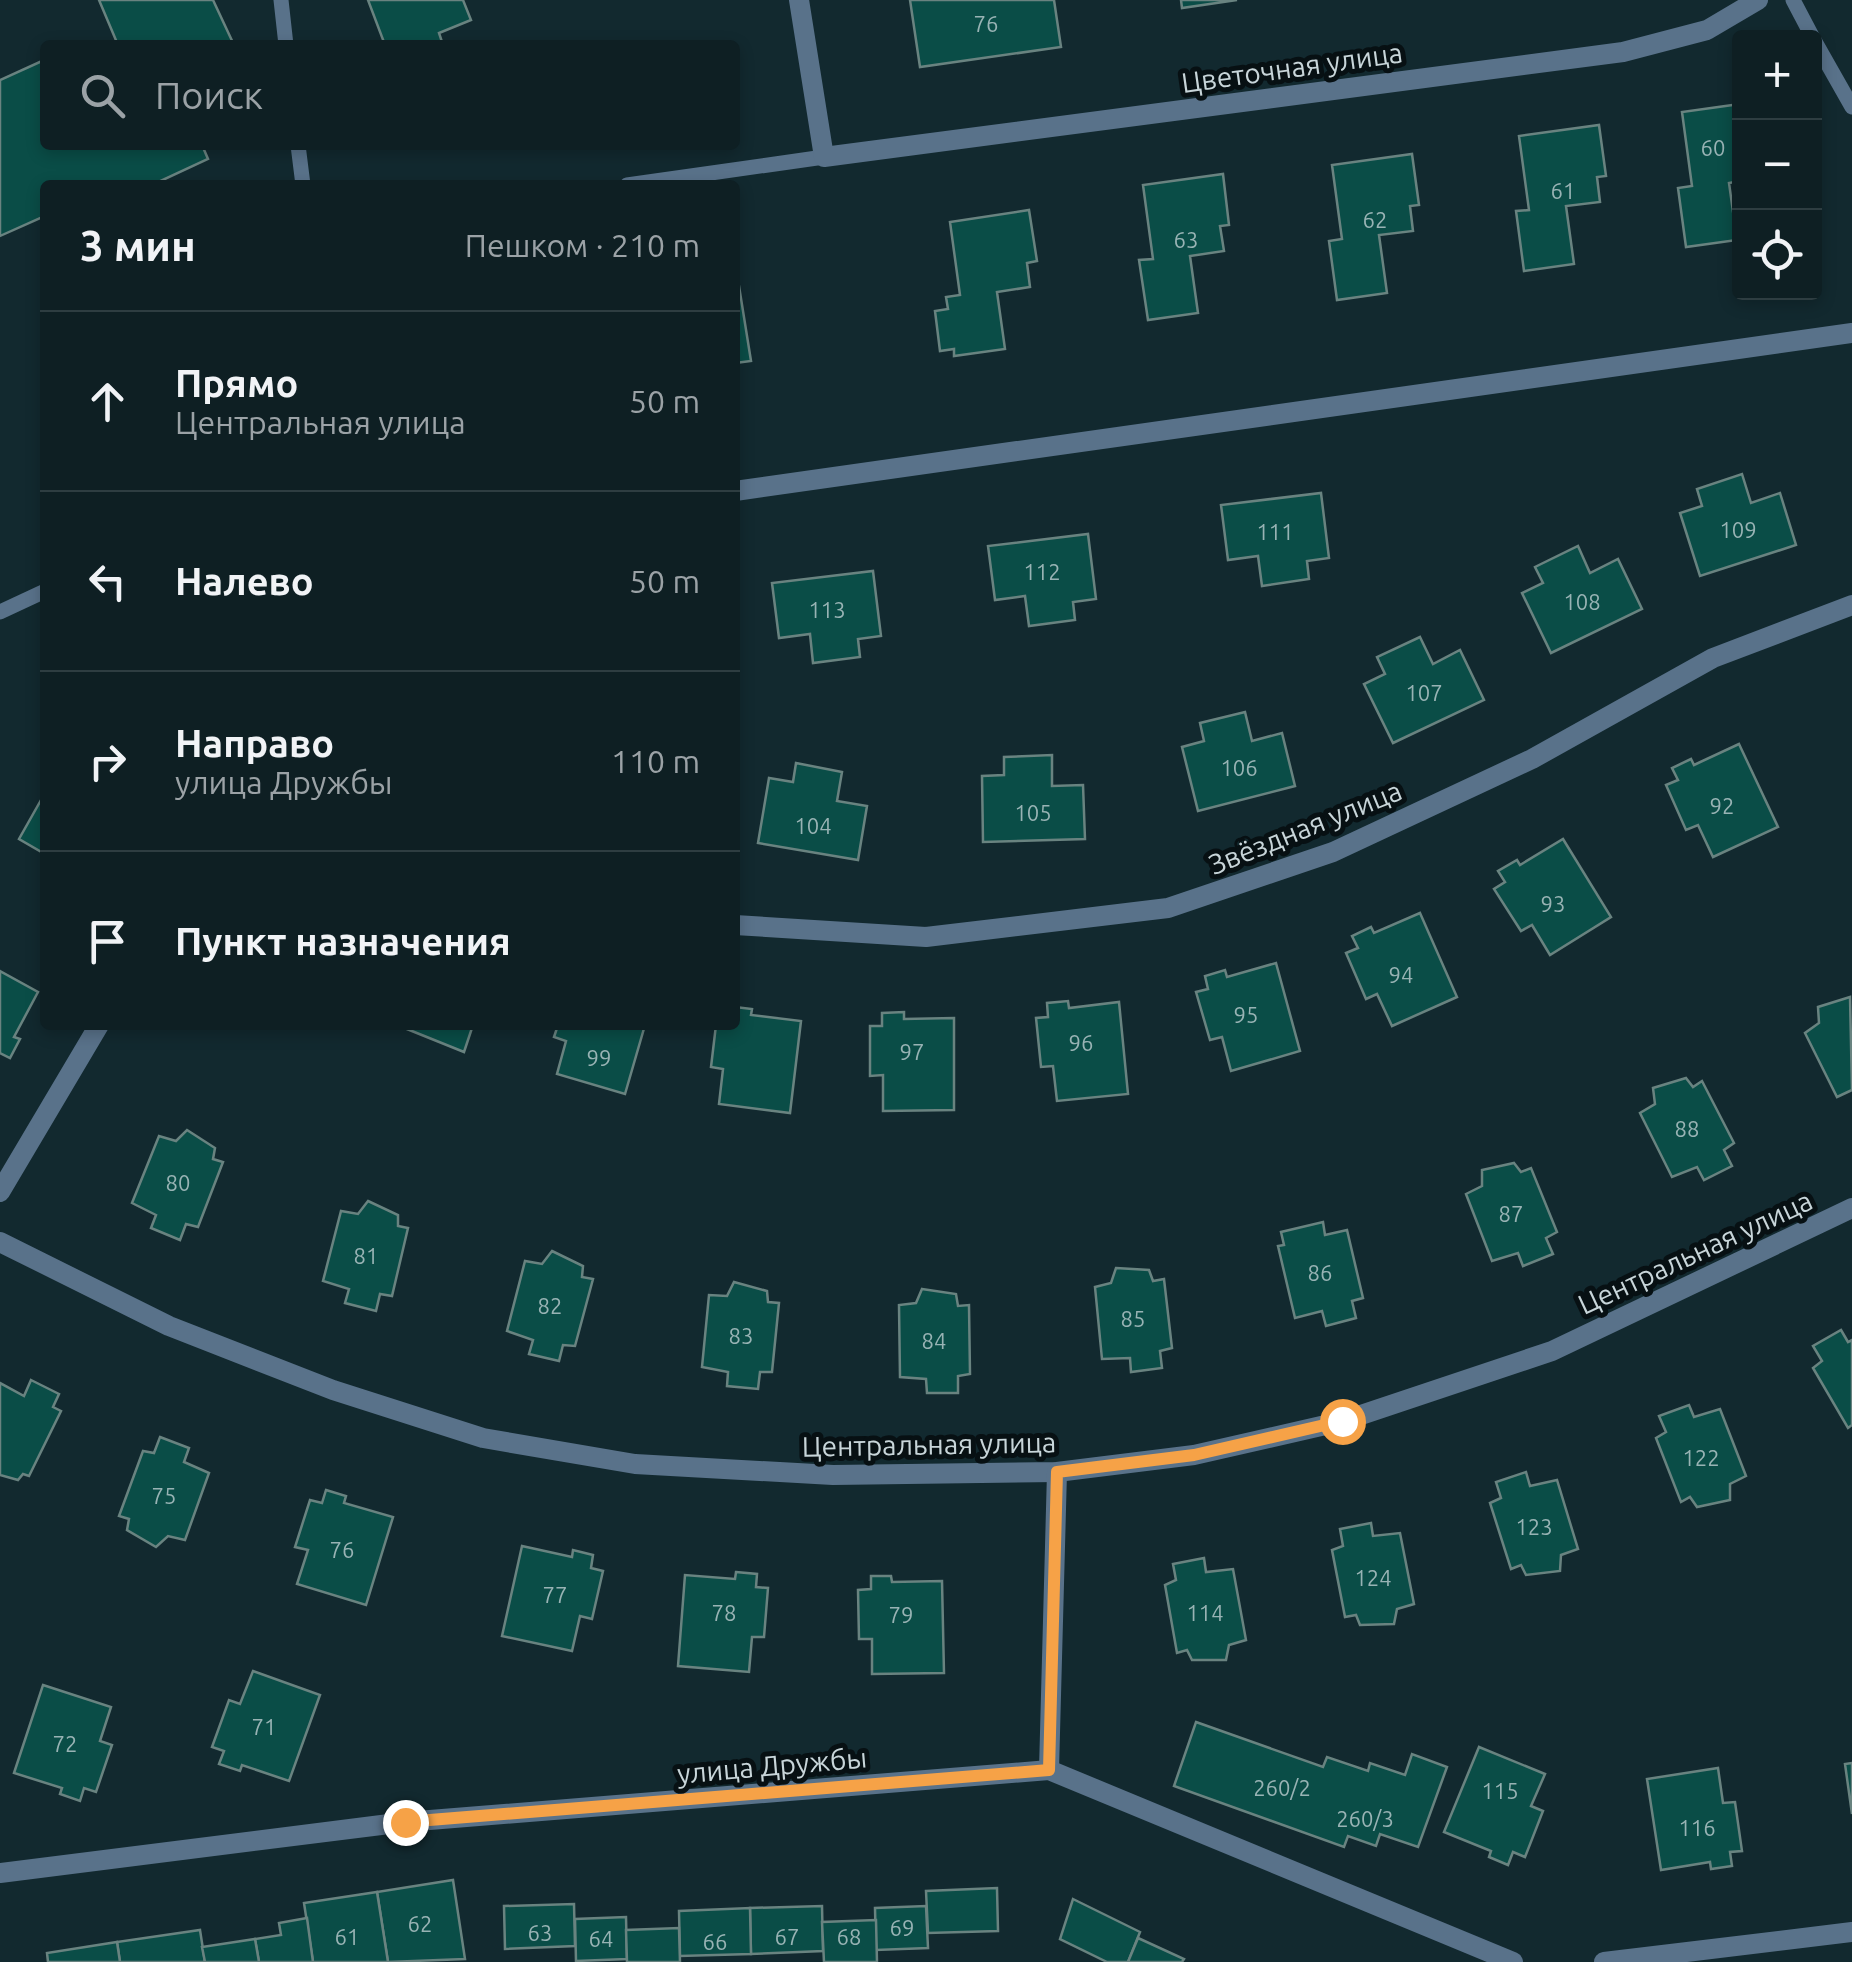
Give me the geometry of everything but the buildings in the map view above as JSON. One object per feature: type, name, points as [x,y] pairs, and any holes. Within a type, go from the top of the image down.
[{"type":"street","points":[[800,0],[824,157]]},
{"type":"street","name":"Цветочная улица","points":[[824,157],[1623,52],[1707,30],[1758,0]]},
{"type":"street","points":[[740,490],[1852,334]]},
{"type":"street","name":"Звёздная улица","points":[[740,925],[926,938],[1168,908],[1332,852],[1532,759],[1713,658],[1852,606]]},
{"type":"street","points":[[0,1192],[95,1030]]},
{"type":"street","name":"Центральная улица","points":[[0,1242],[168,1326],[333,1390],[483,1438],[635,1464],[834,1475],[1057,1472],[1194,1455],[1360,1415],[1552,1351],[1852,1208]]},
{"type":"street","points":[[1049,1770],[1057,1472]]},
{"type":"street","name":"улица Дружбы","points":[[0,1873],[405,1822],[1049,1770],[1514,1962]]},
{"type":"street","points":[[1604,1962],[1852,1932]]},
{"type":"lane","points":[[281,0],[285,40]]},
{"type":"lane","points":[[1792,0],[1809,30]]},
{"type":"lane","points":[[1822,54],[1852,108]]},
{"type":"lane","points":[[299,150],[302,180]]},
{"type":"lane","points":[[662,180],[824,157]]},
{"type":"lane","points":[[0,612],[40,593]]},
{"type":"route","points":[[405,1822],[1049,1770],[1057,1472],[1194,1455],[1342,1421]]}]
